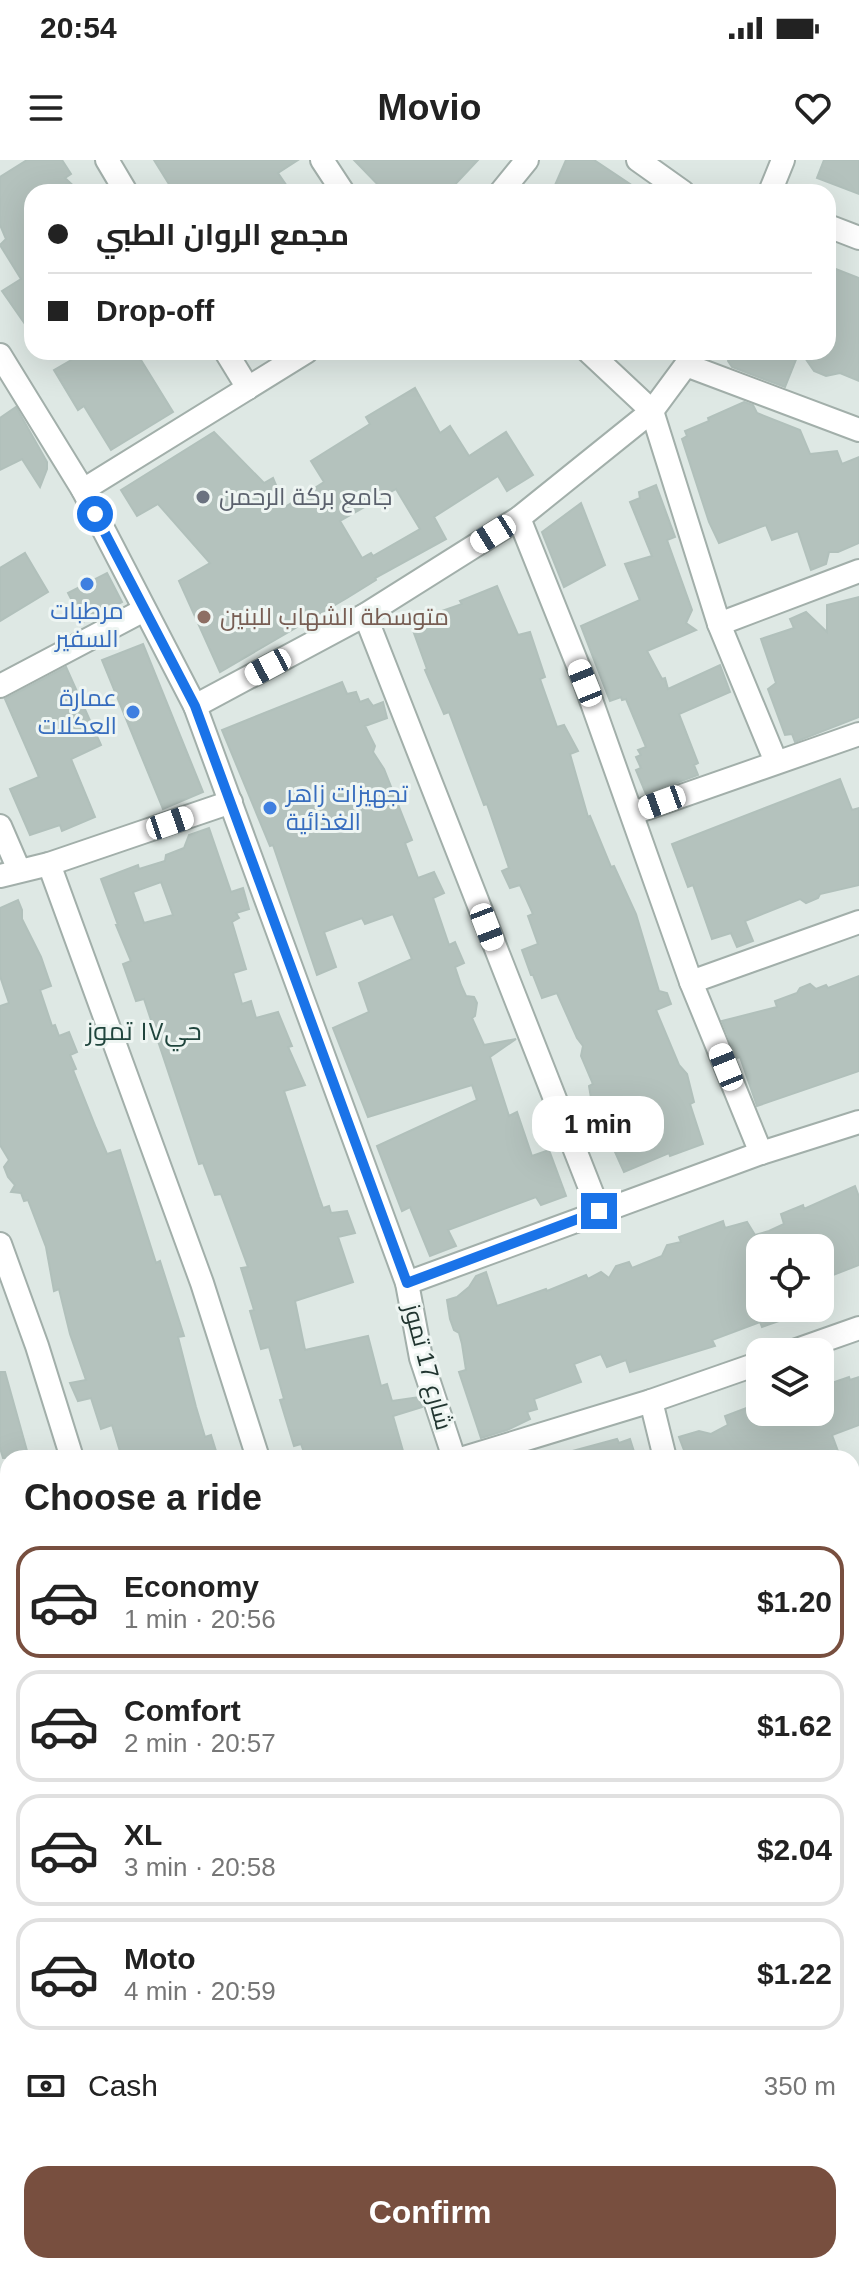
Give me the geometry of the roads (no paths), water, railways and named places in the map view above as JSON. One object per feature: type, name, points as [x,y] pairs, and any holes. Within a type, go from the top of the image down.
[{"type":"street","points":[[107,160],[121,184]]},
{"type":"street","points":[[322,160],[338,184]]},
{"type":"street","points":[[508,184],[527,160]]},
{"type":"street","points":[[638,160],[672,184]]},
{"type":"street","points":[[773,184],[783,160]]},
{"type":"street","points":[[836,229],[859,238]]},
{"type":"street","name":"شارع 17 تموز","points":[[0,355],[83,490],[195,706],[407,1283],[421,1358],[451,1450]]},
{"type":"street","points":[[231,360],[248,388]]},
{"type":"street","points":[[83,490],[293,360]]},
{"type":"street","points":[[598,360],[652,411],[719,624],[776,762]]},
{"type":"street","points":[[195,706],[365,615],[519,518],[652,411],[688,360]]},
{"type":"street","points":[[691,360],[859,430]]},
{"type":"street","points":[[519,518],[585,683],[691,982],[761,1153]]},
{"type":"street","points":[[719,624],[859,571]]},
{"type":"street","points":[[0,686],[144,610]]},
{"type":"street","points":[[365,615],[599,1211]]},
{"type":"street","points":[[633,813],[859,734]]},
{"type":"street","points":[[0,826],[10,873],[49,864],[231,802]]},
{"type":"street","points":[[49,864],[202,1283],[255,1450]]},
{"type":"street","points":[[691,982],[859,922]]},
{"type":"street","points":[[407,1283],[761,1153],[859,1122]]},
{"type":"street","points":[[0,1244],[37,1346],[70,1450]]},
{"type":"street","points":[[831,1338],[859,1328]]},
{"type":"street","points":[[490,1450],[651,1401],[746,1368]]},
{"type":"street","points":[[651,1401],[663,1450]]},
{"type":"place","name":"جامع بركة الرحمن","points":[[203,497]]},
{"type":"place","name":"مرطبات السفير","points":[[87,584]]},
{"type":"place","name":"متوسطة الشهاب للبنين","points":[[204,617]]},
{"type":"place","name":"عمارة العكلات","points":[[133,712]]},
{"type":"place","name":"تجهيزات زاهر الغذائية","points":[[270,808]]},
{"type":"district","name":"حي۱۷ تموز","points":[[144,1031]]}]
